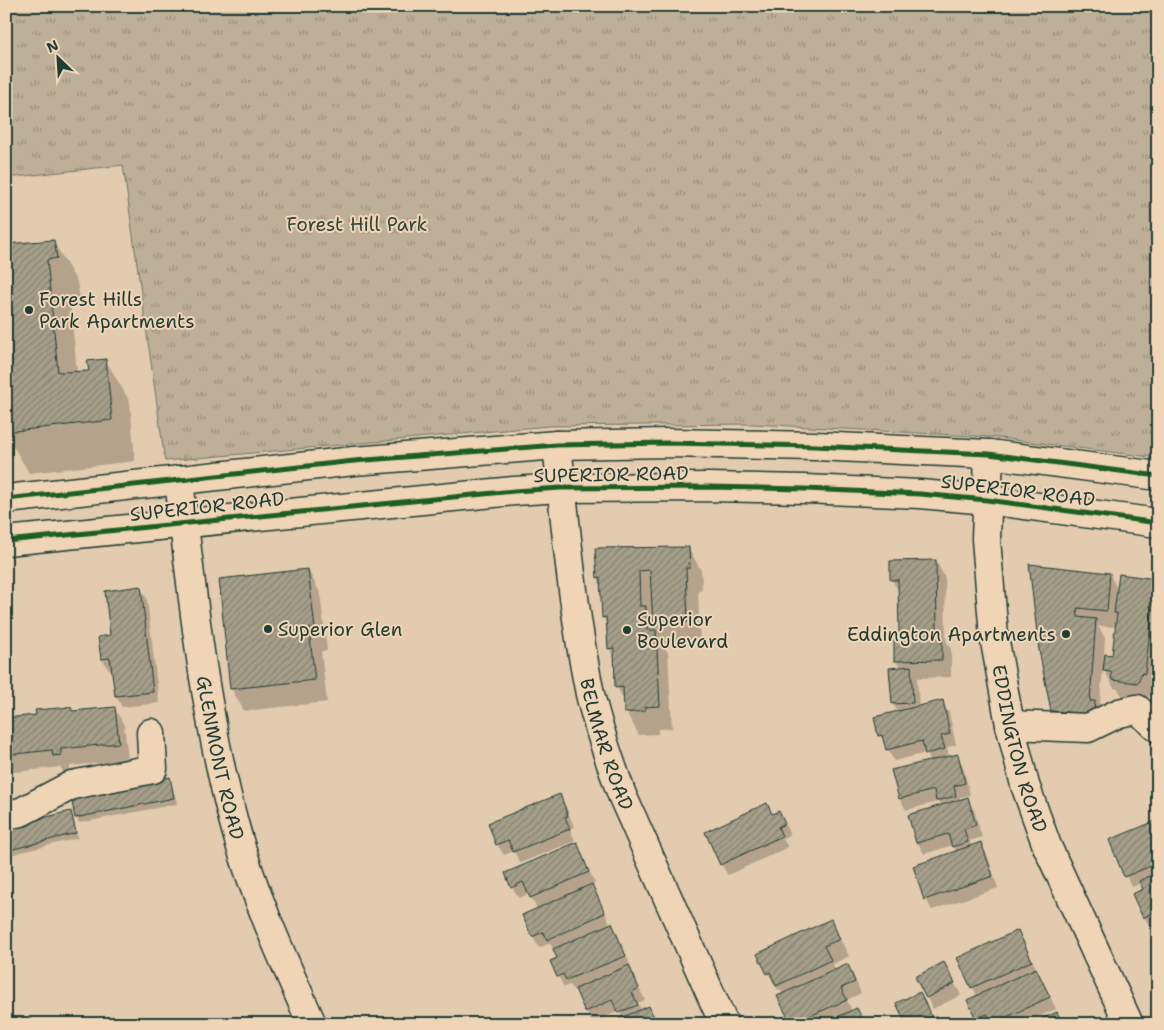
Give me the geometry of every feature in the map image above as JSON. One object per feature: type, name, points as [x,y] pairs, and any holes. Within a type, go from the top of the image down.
[{"type":"main road","name":"SUPERIOR ROAD","points":[[6,499],[354,461],[557,445],[727,444],[989,454],[1158,476]]},
{"type":"main road","name":"BELMAR ROAD","points":[[557,445],[576,613],[590,694],[608,758],[622,795],[724,1024]]},
{"type":"main road","name":"EDDINGTON ROAD","points":[[989,454],[986,539],[994,636],[1010,725],[1025,785],[1046,846],[1129,1024]]},
{"type":"main road","name":"GLENMONT ROAD","points":[[179,480],[214,738],[235,825],[260,901],[312,1024]]},
{"type":"main road","name":"SUPERIOR ROAD","points":[[6,541],[561,488],[805,488],[920,494],[987,500],[1158,523]]},
{"type":"main road","points":[[1010,725],[1088,728],[1119,713],[1136,709],[1158,728]]},
{"type":"main road","points":[[6,815],[21,812],[72,785],[153,769],[150,733]]},
{"type":"green space","name":"Forest Hill Park","points":[[6,6],[1158,6],[1158,458],[991,437],[753,424],[548,426],[165,461],[123,165],[6,178]]},
{"type":"building","name":"Forest Hills Park Apartments","points":[[54,240],[57,258],[47,260],[58,372],[89,371],[87,361],[106,359],[112,420],[6,432],[6,414],[11,413],[6,379],[6,244]]},
{"type":"building","name":"Superior Boulevard","points":[[689,547],[690,568],[686,568],[688,622],[653,624],[650,570],[639,571],[640,606],[646,606],[647,630],[656,630],[660,706],[645,707],[645,711],[624,713],[623,687],[615,688],[614,648],[608,649],[606,617],[602,618],[600,577],[597,578],[595,548]]},
{"type":"building","points":[[936,560],[937,631],[942,631],[942,660],[894,661],[894,636],[899,633],[898,580],[890,580],[890,561]]},
{"type":"building","name":"Eddington Apartments","points":[[1029,564],[1110,573],[1107,611],[1077,608],[1078,617],[1096,619],[1090,701],[1095,701],[1094,714],[1051,711],[1039,650]]},
{"type":"building","name":"Superior Glen","points":[[308,569],[315,629],[309,629],[315,680],[230,689],[219,579]]},
{"type":"building","points":[[1119,574],[1156,579],[1145,674],[1142,673],[1138,683],[1112,680],[1111,672],[1103,671],[1105,654],[1112,655],[1117,613],[1114,613]]},
{"type":"building","points":[[141,586],[153,692],[115,696],[110,658],[101,659],[98,637],[110,635],[105,591]]},
{"type":"building","points":[[911,666],[913,703],[892,704],[889,668]]},
{"type":"building","points":[[943,700],[950,734],[941,736],[945,749],[925,754],[922,741],[886,750],[882,735],[878,736],[874,717]]},
{"type":"building","points":[[71,707],[72,711],[115,707],[119,743],[61,749],[61,755],[53,756],[52,750],[6,755],[6,718],[36,715],[35,710]]},
{"type":"building","points":[[958,754],[965,783],[954,786],[956,796],[936,801],[934,790],[899,799],[891,770]]},
{"type":"building","points":[[170,777],[174,798],[75,818],[71,797]]},
{"type":"building","points":[[560,794],[568,816],[565,817],[570,829],[513,852],[508,840],[496,845],[488,823]]},
{"type":"building","points":[[968,797],[976,825],[964,829],[968,842],[952,847],[948,834],[916,843],[908,815]]},
{"type":"building","points":[[767,803],[772,814],[779,811],[785,824],[778,827],[782,836],[720,865],[705,832]]},
{"type":"building","points":[[71,811],[76,833],[6,851],[6,827]]},
{"type":"building","points":[[1158,820],[1158,863],[1124,877],[1109,840]]},
{"type":"building","points":[[577,842],[589,872],[530,898],[523,882],[511,888],[505,873]]},
{"type":"building","points":[[981,842],[993,876],[924,900],[913,866]]},
{"type":"building","points":[[1158,872],[1158,913],[1155,914],[1154,912],[1143,918],[1132,894],[1143,889],[1139,881]]},
{"type":"building","points":[[592,884],[605,913],[547,940],[543,932],[532,937],[522,915]]},
{"type":"building","points":[[831,919],[840,939],[824,946],[831,960],[776,986],[770,972],[767,974],[757,954]]},
{"type":"building","points":[[612,923],[626,956],[566,980],[563,974],[557,977],[550,961],[557,958],[553,949]]},
{"type":"building","points":[[1018,930],[1032,961],[971,988],[957,958]]},
{"type":"building","points":[[944,962],[955,983],[926,998],[915,977]]},
{"type":"building","points":[[848,964],[855,982],[841,988],[847,1000],[791,1024],[777,996]]},
{"type":"building","points":[[629,965],[639,988],[632,992],[638,1005],[618,1013],[612,1000],[585,1012],[575,989]]},
{"type":"building","points":[[1036,968],[1050,997],[992,1024],[987,1014],[976,1019],[967,1000]]},
{"type":"building","points":[[920,992],[933,1020],[925,1024],[906,1024],[896,1003]]},
{"type":"building","points":[[649,1006],[657,1024],[607,1024]]},
{"type":"building","points":[[857,1008],[865,1024],[822,1024]]},
{"type":"building","points":[[1057,1012],[1062,1024],[1030,1024]]},
{"type":"cycle path","points":[[6,499],[354,461],[557,445],[668,443],[815,446],[989,454],[1158,476]]},
{"type":"cycle path","points":[[6,541],[561,488],[709,487],[920,494],[987,500],[1158,523]]},
{"type":"place","name":"Forest Hills Park Apartments","points":[[29,310]]},
{"type":"place","name":"Superior Glen","points":[[268,629]]},
{"type":"place","name":"Superior Boulevard","points":[[627,630]]},
{"type":"place","name":"Eddington Apartments","points":[[1066,634]]}]
